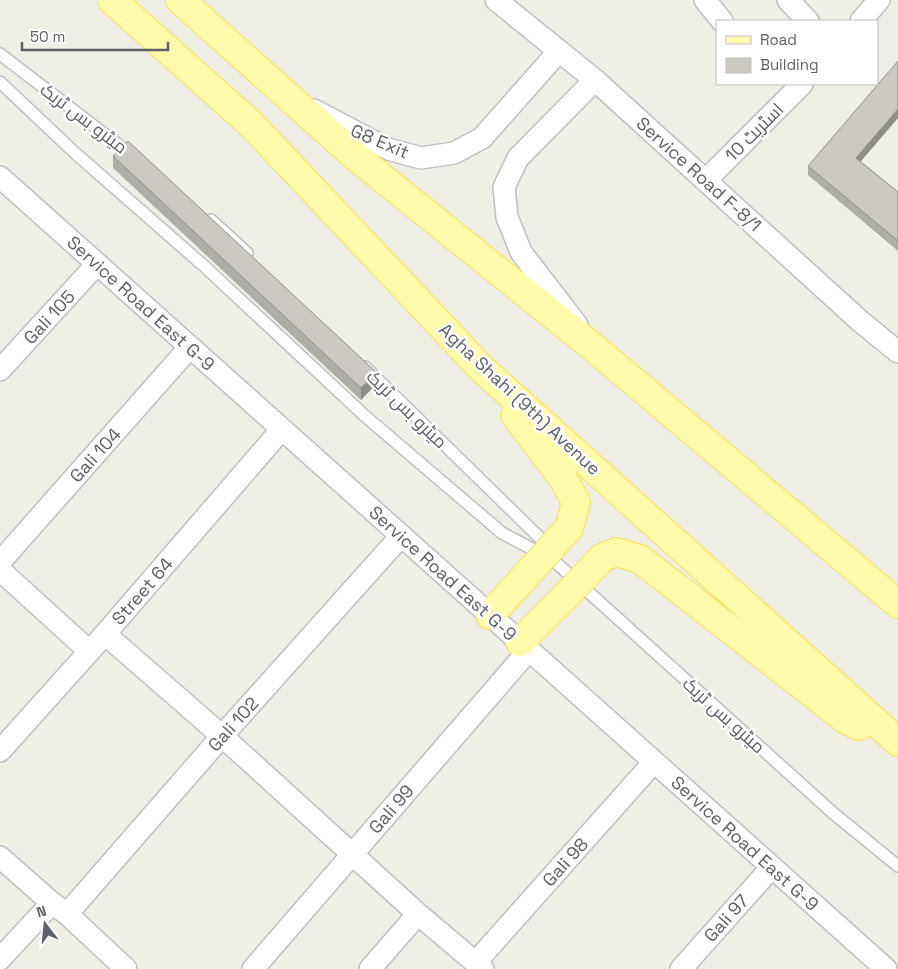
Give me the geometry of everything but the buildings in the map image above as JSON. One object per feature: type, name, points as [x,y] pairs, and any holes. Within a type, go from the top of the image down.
[{"type":"main road","name":"Agha Shahi (9th) Avenue","points":[[112,0],[252,126],[481,368],[898,742]]},
{"type":"main road","points":[[180,0],[285,96],[356,157],[594,348],[898,604]]},
{"type":"main road","points":[[481,368],[562,477],[576,502],[568,528],[542,565],[490,615]]},
{"type":"main road","points":[[525,646],[564,598],[602,558],[616,552],[640,559],[846,719],[898,747]]},
{"type":"street","name":"Service Road F-8/1","points":[[496,0],[596,80],[860,321],[898,352]]},
{"type":"street","points":[[705,0],[721,20]]},
{"type":"street","points":[[788,0],[807,20]]},
{"type":"street","points":[[862,20],[879,0]]},
{"type":"street","name":"G8 Exit","points":[[285,96],[388,149],[421,158],[446,155],[454,153],[482,138],[559,51]]},
{"type":"street","points":[[594,348],[522,252],[507,217],[504,187],[518,158],[596,80]]},
{"type":"street","name":"اسٹریٹ 10","points":[[706,180],[801,85]]},
{"type":"street","name":"Service Road East G-9","points":[[0,177],[883,968]]},
{"type":"street","name":"Gali 105","points":[[0,370],[97,264]]},
{"type":"street","name":"Gali 104","points":[[0,562],[190,347]]},
{"type":"street","name":"Street 64","points":[[0,751],[106,634],[282,429]]},
{"type":"street","name":"Gali 102","points":[[0,959],[59,908],[222,736],[401,536]]},
{"type":"street","points":[[0,570],[89,651]]},
{"type":"street","points":[[106,634],[353,853],[418,914],[480,966]]},
{"type":"street","name":"Gali 99","points":[[253,969],[353,853],[525,646]]},
{"type":"street","name":"Gali 98","points":[[480,966],[654,762]]},
{"type":"street","points":[[0,857],[126,969]]},
{"type":"street","name":"Gali 97","points":[[681,969],[772,867]]},
{"type":"street","points":[[370,969],[418,914]]},
{"type":"lane","name":"میٹرو بس ٹریک","points":[[0,54],[142,162]]},
{"type":"lane","name":"میٹرو بس ٹریک","points":[[0,82],[75,153],[204,266],[364,416],[898,866]]},
{"type":"lane","points":[[199,210],[228,234],[255,261]]},
{"type":"lane","name":"میٹرو بس ٹریک","points":[[360,362],[542,540],[542,565]]}]
